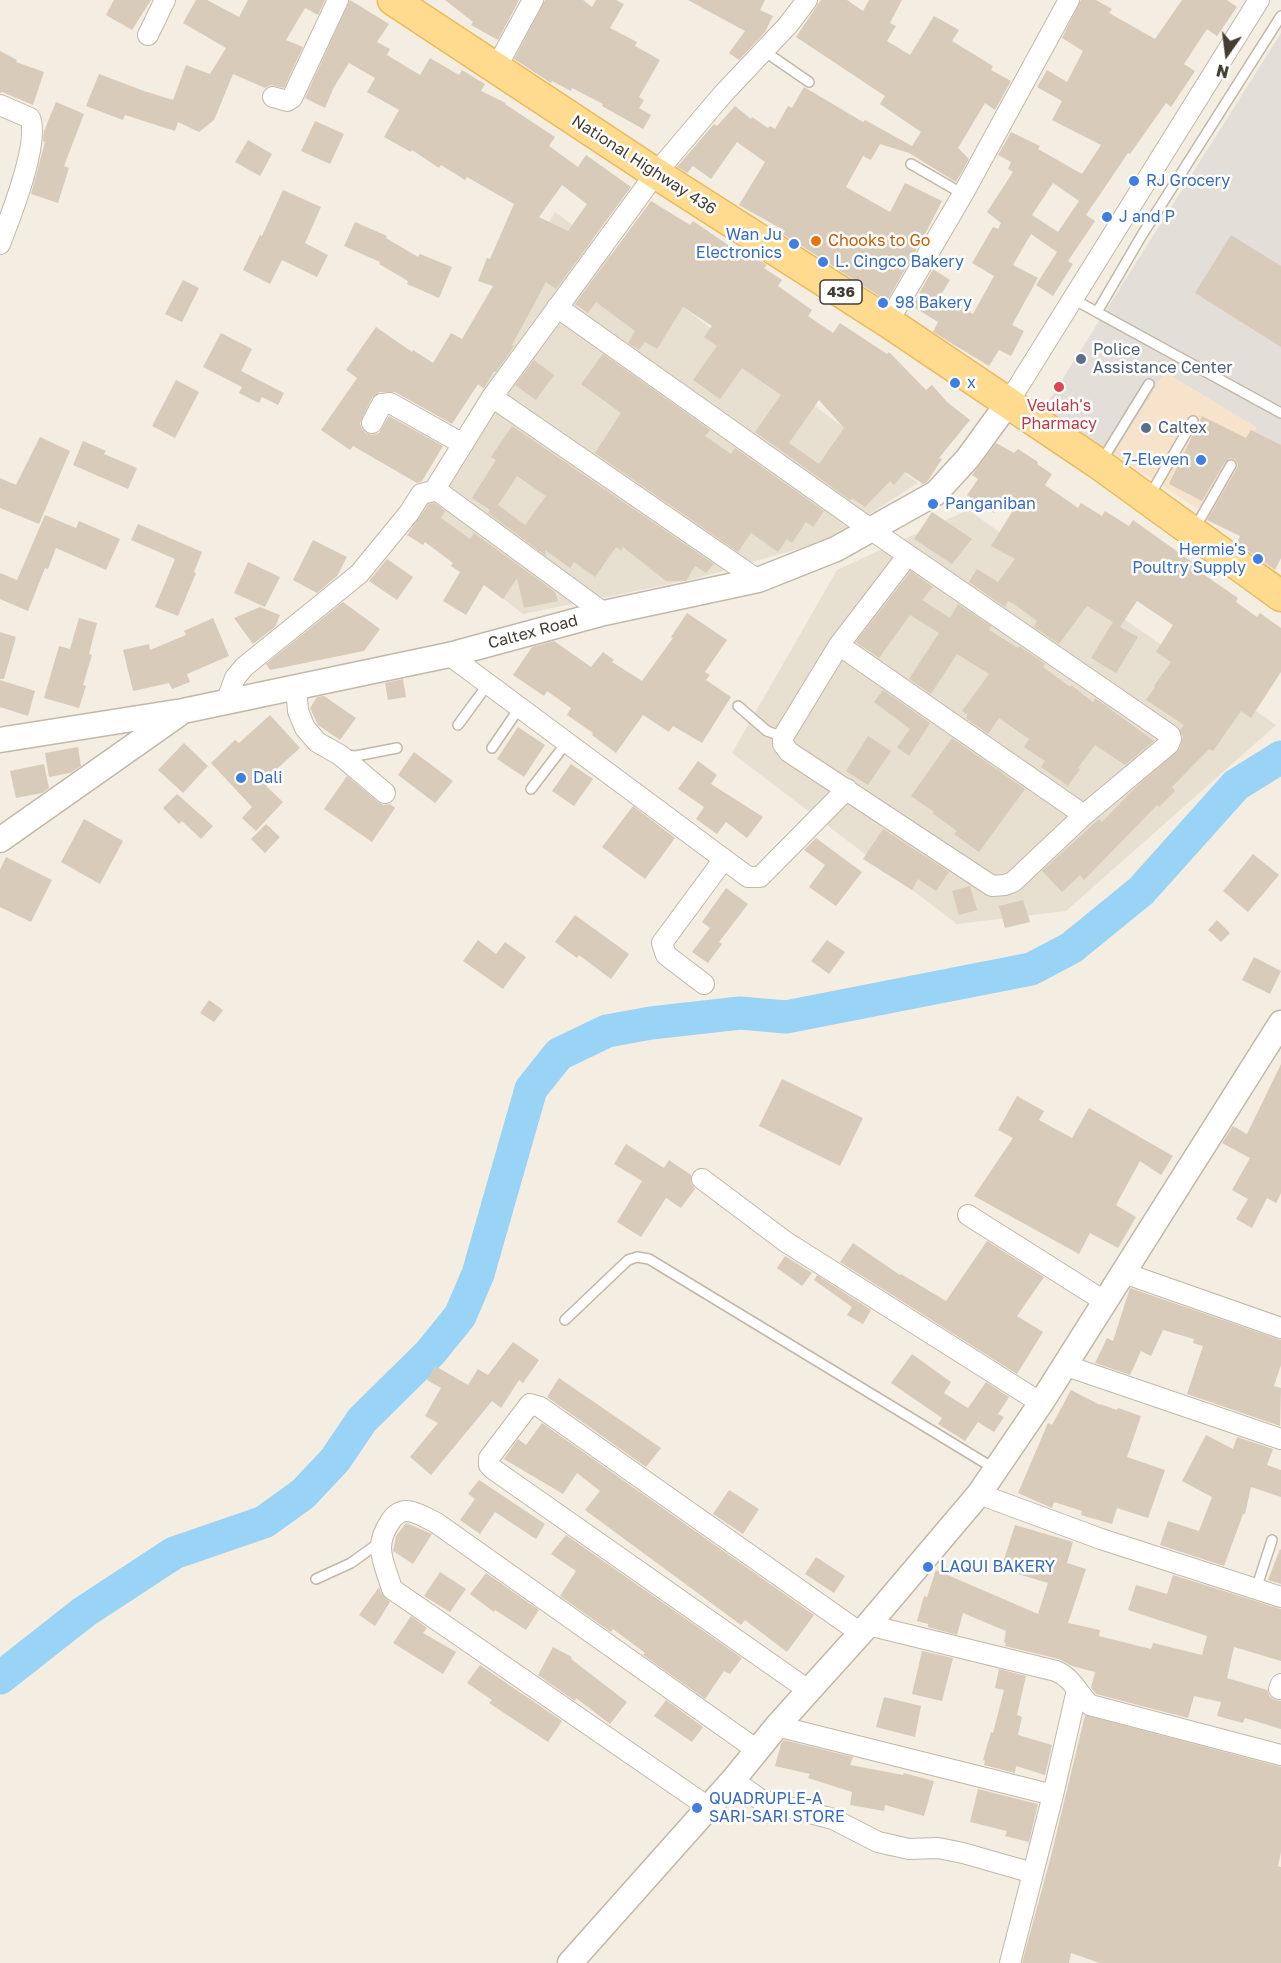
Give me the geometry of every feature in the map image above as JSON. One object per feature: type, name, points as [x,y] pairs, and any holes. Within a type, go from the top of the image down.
[{"type":"main road","name":"National Highway 436","points":[[393,0],[888,322],[1099,464],[1281,596]]},
{"type":"street","points":[[148,35],[165,0]]},
{"type":"street","points":[[273,97],[287,101],[292,98],[338,0]]},
{"type":"street","points":[[496,68],[533,0]]},
{"type":"street","points":[[437,490],[435,489],[492,397],[656,173],[723,94],[788,25],[807,0]]},
{"type":"street","points":[[888,322],[963,194],[1069,0]]},
{"type":"street","points":[[1008,404],[1259,0]]},
{"type":"street","points":[[0,105],[30,118],[33,125],[26,165],[0,244]]},
{"type":"street","points":[[557,307],[873,531],[908,555],[1170,735],[1169,744],[1084,815],[1013,882],[1005,885],[992,886],[789,752],[783,744],[783,737],[839,645],[908,555]]},
{"type":"street","points":[[492,397],[758,580]]},
{"type":"street","points":[[372,423],[382,404],[390,403],[464,444]]},
{"type":"street","name":"Caltex Road","points":[[0,740],[183,711],[449,655],[604,613],[758,580],[837,549],[873,531],[936,493],[968,458],[1008,404]]},
{"type":"street","points":[[437,490],[604,613]]},
{"type":"street","points":[[226,702],[235,678],[244,667],[359,574],[409,513],[421,494],[437,490]]},
{"type":"street","points":[[839,645],[1084,815]]},
{"type":"street","points":[[449,655],[748,877],[760,877],[847,789]]},
{"type":"street","points":[[296,687],[298,711],[305,728],[317,742],[340,755],[386,793]]},
{"type":"street","points":[[0,840],[183,711]]},
{"type":"street","points":[[704,984],[666,954],[662,943],[724,859]]},
{"type":"street","points":[[570,1963],[733,1780],[777,1726],[979,1494],[1124,1273],[1281,1023]]},
{"type":"street","points":[[702,1179],[786,1242],[1041,1402]]},
{"type":"street","points":[[968,1215],[1104,1301]]},
{"type":"street","points":[[1124,1273],[1281,1328]]},
{"type":"street","points":[[1064,1365],[1281,1439]]},
{"type":"street","points":[[808,1690],[489,1465],[489,1458],[530,1404],[540,1407],[863,1628],[1056,1671],[1071,1680],[1090,1706],[1281,1755]]},
{"type":"street","points":[[979,1494],[1101,1539],[1281,1597]]},
{"type":"street","points":[[708,1807],[392,1589],[380,1551],[380,1542],[383,1533],[396,1514],[403,1510],[435,1522],[757,1750]]},
{"type":"street","points":[[1010,1963],[1077,1690]]},
{"type":"street","points":[[777,1726],[1053,1795]]},
{"type":"street","points":[[733,1780],[761,1800],[833,1819],[878,1842],[909,1849],[938,1848],[1033,1873]]},
{"type":"lane","points":[[1098,312],[1142,235],[1281,16]]},
{"type":"lane","points":[[764,51],[809,82]]},
{"type":"lane","points":[[910,164],[963,194]]},
{"type":"lane","points":[[1073,299],[1281,412]]},
{"type":"lane","points":[[1099,464],[1149,384]]},
{"type":"lane","points":[[1147,499],[1194,421]]},
{"type":"lane","points":[[1192,533],[1231,465]]},
{"type":"lane","points":[[458,725],[488,684]]},
{"type":"lane","points":[[738,706],[767,731],[783,737]]},
{"type":"lane","points":[[492,748],[520,707]]},
{"type":"lane","points":[[531,789],[567,742]]},
{"type":"lane","points":[[340,755],[356,756],[397,748]]},
{"type":"lane","points":[[565,1320],[628,1260],[637,1257],[649,1259],[996,1469]]},
{"type":"lane","points":[[1256,1589],[1272,1540]]},
{"type":"lane","points":[[316,1579],[351,1563],[380,1542]]},
{"type":"shaded area","points":[[1281,33],[1281,452],[1250,435],[1257,428],[1165,372],[1114,454],[1043,410]]},
{"type":"shaded area","points":[[555,212],[918,483],[828,540],[694,579],[523,614],[406,522],[483,389],[458,370]]},
{"type":"shaded area","points":[[1165,372],[1257,428],[1250,435],[1213,519],[1114,454]]},
{"type":"shaded area","points":[[968,510],[1276,725],[1066,911],[957,924],[732,753],[837,570]]},
{"type":"building","points":[[114,0],[151,0],[132,30],[106,15]]},
{"type":"building","points":[[196,0],[207,0],[239,17],[248,0],[325,0],[318,15],[305,8],[286,40],[303,47],[284,88],[271,85],[265,88],[233,74],[214,120],[199,132],[178,122],[175,131],[125,115],[123,120],[86,106],[99,74],[173,100],[186,65],[210,74],[226,48],[183,23]]},
{"type":"building","points":[[350,0],[389,24],[377,42],[390,49],[387,55],[420,75],[430,58],[459,75],[462,70],[485,84],[481,91],[506,103],[555,137],[549,146],[578,167],[586,155],[631,187],[556,289],[546,282],[512,345],[514,346],[484,388],[478,384],[452,424],[395,392],[380,392],[372,398],[360,423],[366,433],[372,435],[379,433],[389,416],[443,446],[422,481],[417,483],[353,446],[350,450],[321,430],[357,378],[346,370],[376,327],[412,352],[413,350],[433,363],[451,333],[462,339],[493,286],[478,281],[514,204],[467,177],[465,180],[441,165],[439,168],[412,150],[411,152],[384,137],[399,110],[367,92],[375,78],[349,63],[334,87],[325,108],[305,98]],"holes":[[[562,185],[587,204],[568,231],[539,217]]]},
{"type":"building","points":[[445,0],[519,0],[498,40],[471,25],[473,22]]},
{"type":"building","points":[[545,0],[583,0],[592,7],[596,0],[616,0],[624,4],[610,28],[637,42],[635,46],[660,60],[639,97],[644,100],[639,108],[651,115],[643,129],[572,88],[571,91],[552,81],[551,83],[514,59]]},
{"type":"building","points":[[688,0],[765,0],[760,10],[773,16],[765,32],[739,60],[729,53],[745,31]]},
{"type":"building","points":[[821,0],[847,0],[863,11],[869,0],[902,0],[890,23],[896,26],[887,41],[910,55],[934,16],[959,30],[952,41],[993,66],[991,70],[1011,81],[995,110],[985,103],[958,148],[969,159],[956,182],[909,153],[880,144],[871,160],[863,156],[846,187],[890,212],[905,183],[942,201],[887,301],[783,234],[785,231],[739,205],[765,162],[737,142],[711,179],[693,166],[687,173],[677,167],[714,124],[717,126],[735,106],[751,119],[752,117],[768,128],[770,126],[775,129],[788,106],[792,108],[804,87],[863,122],[865,120],[912,146],[921,132],[880,104],[885,96],[796,37]]},
{"type":"building","points":[[1081,0],[1096,0],[1112,9],[1109,13],[1155,39],[1182,0],[1227,0],[1237,7],[1217,36],[1207,29],[1184,64],[1195,71],[1171,107],[1166,103],[1130,154],[1128,153],[1086,215],[1095,221],[1068,261],[1073,264],[1053,296],[1036,285],[1057,252],[1031,234],[1013,265],[1038,278],[1012,325],[1024,331],[1011,356],[999,350],[989,366],[933,332],[938,322],[912,306],[933,269],[950,280],[940,296],[973,314],[994,276],[972,263],[993,227],[998,229],[1001,223],[987,212],[1013,172],[1008,169],[1011,162],[998,155],[1011,132],[1040,146],[1038,149],[1082,174],[1101,145],[1052,120],[1062,101],[1037,87],[1047,70],[1067,82],[1083,51],[1062,38]],"holes":[[[1053,183],[1079,201],[1058,232],[1032,215]]]},
{"type":"building","points":[[0,51],[17,60],[16,62],[44,72],[33,105],[0,93]]},
{"type":"building","points":[[56,102],[84,114],[64,166],[69,168],[58,203],[31,194],[45,142],[43,141],[44,131]]},
{"type":"building","points":[[315,121],[344,134],[330,164],[301,151]]},
{"type":"building","points":[[248,140],[272,154],[260,176],[235,162]]},
{"type":"building","points":[[283,190],[321,207],[305,243],[328,255],[317,277],[282,260],[270,284],[243,270]]},
{"type":"building","points":[[651,201],[690,225],[693,221],[743,255],[746,252],[767,265],[764,268],[782,280],[778,286],[812,310],[808,316],[833,333],[840,323],[887,354],[889,352],[926,390],[932,385],[947,402],[970,420],[939,458],[942,459],[927,482],[923,484],[905,472],[894,485],[890,481],[865,507],[852,498],[850,500],[755,432],[781,395],[742,368],[720,399],[693,380],[717,346],[704,337],[712,326],[683,307],[657,349],[645,342],[639,350],[628,343],[635,331],[596,302],[588,313],[575,304]],"holes":[[[819,400],[844,428],[819,464],[789,443]]]},
{"type":"building","points":[[355,222],[387,236],[386,238],[418,257],[420,254],[452,267],[439,298],[407,284],[408,281],[379,264],[380,262],[344,246]]},
{"type":"building","points":[[1231,235],[1281,266],[1281,347],[1195,293]]},
{"type":"building","points":[[183,280],[199,288],[182,322],[165,314]]},
{"type":"building","points":[[221,333],[252,349],[241,371],[284,393],[278,405],[262,397],[259,403],[239,393],[242,387],[203,367]]},
{"type":"building","points":[[603,354],[710,430],[705,436],[731,454],[735,448],[824,511],[813,527],[806,522],[792,543],[787,539],[778,552],[751,533],[738,552],[595,453],[621,413],[581,384]]},
{"type":"building","points":[[534,360],[554,375],[536,400],[515,385]]},
{"type":"building","points":[[176,380],[199,392],[175,438],[152,426]]},
{"type":"building","points":[[1202,416],[1246,438],[1251,430],[1281,445],[1281,558],[1275,570],[1237,543],[1240,536],[1207,520],[1237,468],[1238,464],[1235,459],[1230,458],[1225,462],[1202,501],[1169,484]]},
{"type":"building","points":[[512,426],[714,564],[706,573],[695,566],[686,581],[666,581],[623,547],[621,551],[616,547],[595,577],[574,562],[570,568],[545,550],[546,556],[488,513],[490,510],[472,498],[496,460],[491,457]],"holes":[[[517,476],[546,496],[525,525],[498,505]]]},
{"type":"building","points":[[40,437],[70,451],[39,524],[0,508],[0,478],[16,485]]},
{"type":"building","points":[[83,441],[106,451],[104,454],[137,468],[128,489],[73,465]]},
{"type":"building","points":[[996,443],[1014,453],[1018,449],[1038,462],[1037,464],[1052,474],[1045,485],[1078,508],[1081,503],[1102,516],[1105,511],[1129,526],[1133,520],[1192,562],[1190,565],[1238,598],[1236,602],[1257,617],[1260,613],[1281,628],[1281,672],[1251,718],[1241,711],[1213,751],[1209,749],[1172,787],[1175,791],[1159,807],[1157,805],[1084,880],[1080,875],[1062,892],[1042,871],[1099,819],[1102,822],[1135,788],[1180,748],[1183,737],[1180,730],[1184,725],[1146,700],[1171,662],[1156,652],[1173,625],[1137,601],[1120,627],[1138,637],[1116,673],[1091,658],[1113,622],[1087,606],[1059,644],[1034,627],[1037,621],[1014,604],[1008,601],[1005,607],[969,582],[977,569],[998,582],[1015,559],[991,546],[1012,512],[1001,505],[994,513],[967,495],[978,479],[972,475]]},
{"type":"building","points":[[434,503],[445,511],[441,518],[470,539],[474,533],[555,592],[558,601],[524,608],[517,578],[503,599],[484,585],[466,615],[443,601],[460,572],[451,566],[453,563],[425,542],[423,545],[407,535],[429,504]]},
{"type":"building","points":[[932,512],[972,539],[952,564],[914,539]]},
{"type":"building","points":[[45,515],[76,528],[79,521],[120,539],[106,570],[56,548],[48,569],[45,568],[28,611],[0,599],[0,573],[17,580]]},
{"type":"building","points":[[138,524],[202,552],[178,616],[155,607],[175,559],[131,540]]},
{"type":"building","points":[[313,540],[347,557],[337,576],[317,593],[293,580]]},
{"type":"building","points":[[387,559],[413,577],[397,600],[369,581]]},
{"type":"building","points":[[248,562],[280,577],[265,607],[234,593]]},
{"type":"building","points":[[911,571],[933,587],[922,600],[950,618],[958,604],[991,626],[989,630],[1018,648],[1019,646],[1045,664],[1043,667],[1070,687],[1071,685],[1093,702],[1095,698],[1154,741],[1125,765],[1095,745],[1068,786],[1041,767],[1045,761],[1024,747],[1029,739],[999,718],[988,734],[966,718],[968,715],[962,711],[989,674],[957,654],[931,694],[909,679],[939,633],[910,615],[879,658],[856,642]]},
{"type":"building","points":[[343,602],[380,629],[364,651],[270,670],[266,664]]},
{"type":"building","points":[[260,607],[280,615],[275,627],[253,644],[234,618]]},
{"type":"building","points":[[687,613],[727,640],[705,672],[710,675],[706,680],[731,697],[702,743],[673,726],[669,732],[643,715],[616,753],[567,715],[571,708],[547,691],[544,696],[513,675],[532,647],[554,641],[591,667],[603,652],[614,660],[612,662],[642,681],[673,638],[671,637]]},
{"type":"building","points":[[79,618],[97,623],[89,654],[92,655],[83,685],[86,686],[79,708],[44,698],[59,646],[70,649]]},
{"type":"building","points":[[213,618],[229,656],[187,674],[190,682],[172,689],[169,683],[133,691],[123,650],[149,644],[150,650],[186,635],[184,631]]},
{"type":"building","points":[[0,632],[16,637],[4,679],[0,679]]},
{"type":"building","points":[[403,679],[406,697],[388,700],[385,683]]},
{"type":"building","points":[[0,680],[35,691],[28,716],[0,707]]},
{"type":"building","points":[[883,690],[930,723],[909,756],[897,747],[910,729],[874,702]]},
{"type":"building","points":[[324,696],[356,718],[340,740],[318,725],[310,708],[317,697]]},
{"type":"building","points":[[270,715],[300,748],[269,776],[273,780],[266,786],[283,802],[256,831],[242,818],[252,807],[211,763],[235,740],[239,743]]},
{"type":"building","points":[[518,727],[545,745],[524,777],[497,759]]},
{"type":"building","points":[[868,736],[891,751],[868,785],[846,771]]},
{"type":"building","points":[[952,738],[1025,789],[979,852],[954,834],[957,831],[932,813],[934,812],[911,796]]},
{"type":"building","points":[[184,743],[208,766],[183,793],[158,770]]},
{"type":"building","points":[[78,747],[81,766],[70,773],[49,777],[45,753]]},
{"type":"building","points":[[414,752],[453,781],[435,803],[398,775]]},
{"type":"building","points":[[698,761],[717,775],[711,784],[763,817],[747,838],[726,822],[717,834],[696,819],[704,807],[678,789]]},
{"type":"building","points":[[44,764],[49,788],[42,793],[16,798],[10,771]]},
{"type":"building","points":[[571,764],[593,779],[574,806],[552,791]]},
{"type":"building","points":[[347,776],[378,802],[383,805],[390,804],[395,808],[372,842],[324,809]]},
{"type":"building","points":[[177,794],[213,826],[201,839],[182,821],[179,824],[163,808]]},
{"type":"building","points":[[633,806],[675,838],[645,879],[602,847]]},
{"type":"building","points":[[84,819],[123,841],[100,884],[61,862]]},
{"type":"building","points":[[266,824],[280,837],[265,853],[251,839]]},
{"type":"building","points":[[883,829],[949,872],[936,891],[918,879],[912,890],[863,859]]},
{"type":"building","points":[[816,838],[862,872],[836,906],[809,887],[825,865],[804,850]]},
{"type":"building","points":[[1253,854],[1279,875],[1248,912],[1223,891]]},
{"type":"building","points":[[6,857],[52,880],[31,922],[0,907],[0,870]]},
{"type":"building","points":[[970,886],[977,910],[959,915],[952,891]]},
{"type":"building","points":[[726,888],[748,904],[719,942],[722,944],[708,963],[692,952],[710,928],[702,922]]},
{"type":"building","points":[[1023,900],[1030,922],[1005,928],[999,906]]},
{"type":"building","points":[[575,915],[629,954],[611,979],[579,955],[577,958],[555,942]]},
{"type":"building","points":[[1217,920],[1230,933],[1221,942],[1208,930]]},
{"type":"building","points":[[478,940],[496,954],[505,942],[526,957],[503,989],[463,961]]},
{"type":"building","points":[[827,940],[845,952],[829,974],[811,961]]},
{"type":"building","points":[[1254,957],[1281,971],[1270,994],[1242,980]]},
{"type":"building","points":[[209,1000],[223,1010],[214,1022],[200,1013]]},
{"type":"building","points":[[1281,1064],[1281,1193],[1276,1203],[1267,1198],[1252,1228],[1236,1219],[1248,1199],[1232,1190],[1250,1158],[1222,1143],[1233,1126],[1247,1134]]},
{"type":"building","points":[[782,1079],[863,1118],[840,1166],[759,1126]]},
{"type":"building","points":[[1017,1096],[1044,1111],[1039,1120],[1072,1138],[1089,1108],[1173,1156],[1161,1175],[1140,1161],[1116,1205],[1136,1217],[1118,1248],[1090,1233],[1079,1254],[974,1196],[1013,1138],[998,1130]]},
{"type":"building","points":[[626,1144],[664,1168],[669,1160],[691,1175],[691,1183],[695,1189],[681,1208],[666,1198],[641,1237],[617,1222],[642,1181],[614,1164]]},
{"type":"building","points":[[987,1241],[1044,1277],[1017,1316],[1043,1332],[1017,1374],[840,1262],[853,1243],[900,1275],[946,1301]]},
{"type":"building","points":[[785,1256],[812,1273],[802,1286],[777,1268]]},
{"type":"building","points":[[817,1275],[871,1310],[863,1324],[847,1315],[852,1307],[814,1280]]},
{"type":"building","points":[[1130,1288],[1281,1340],[1281,1365],[1274,1386],[1281,1388],[1280,1426],[1187,1394],[1203,1346],[1193,1343],[1194,1339],[1163,1330],[1151,1356],[1141,1351],[1130,1375],[1095,1363],[1107,1338],[1113,1341]]},
{"type":"building","points":[[513,1342],[539,1360],[523,1383],[519,1380],[501,1408],[492,1401],[431,1475],[410,1457],[438,1423],[425,1416],[441,1388],[427,1380],[435,1366],[468,1385],[478,1369],[488,1375]]},
{"type":"building","points":[[912,1354],[951,1382],[944,1393],[968,1408],[986,1382],[1009,1397],[998,1414],[1004,1417],[994,1432],[978,1422],[965,1441],[938,1424],[942,1418],[891,1383]]},
{"type":"building","points":[[559,1378],[661,1448],[646,1467],[547,1397]]},
{"type":"building","points":[[1071,1390],[1100,1405],[1141,1416],[1127,1457],[1165,1470],[1148,1518],[1117,1508],[1112,1524],[1081,1515],[1082,1511],[1054,1502],[1052,1508],[1018,1493],[1048,1423],[1052,1425]]},
{"type":"building","points":[[542,1423],[814,1615],[787,1652],[745,1620],[741,1625],[585,1510],[600,1491],[577,1473],[563,1494],[504,1459],[518,1439],[526,1445]]},
{"type":"building","points":[[1206,1435],[1233,1449],[1237,1437],[1273,1449],[1267,1465],[1281,1470],[1281,1497],[1251,1487],[1245,1514],[1243,1514],[1224,1566],[1160,1545],[1168,1521],[1199,1531],[1212,1497],[1182,1481]]},
{"type":"building","points":[[479,1480],[545,1524],[536,1539],[495,1512],[480,1534],[460,1520],[475,1499],[468,1494]]},
{"type":"building","points":[[729,1490],[759,1509],[743,1534],[713,1514]]},
{"type":"building","points":[[406,1523],[432,1534],[413,1564],[393,1551],[396,1536]]},
{"type":"building","points":[[1015,1525],[1073,1542],[1067,1563],[1086,1569],[1068,1623],[1100,1630],[1099,1636],[1151,1649],[1153,1643],[1202,1655],[1207,1636],[1128,1610],[1136,1585],[1167,1594],[1173,1575],[1281,1609],[1281,1661],[1234,1647],[1227,1678],[1267,1690],[1270,1697],[1281,1701],[1281,1729],[1245,1718],[1243,1723],[1217,1716],[1221,1702],[1194,1696],[1188,1718],[1096,1694],[1091,1688],[1095,1672],[1072,1666],[1059,1659],[1005,1646],[1006,1631],[963,1613],[957,1635],[928,1627],[928,1624],[917,1621],[924,1596],[927,1597],[936,1570],[1038,1614],[1048,1583],[1001,1569]]},
{"type":"building","points":[[566,1535],[742,1658],[730,1674],[724,1671],[705,1699],[643,1655],[645,1653],[613,1629],[611,1632],[560,1596],[576,1571],[551,1554]]},
{"type":"building","points":[[1281,1550],[1281,1584],[1268,1580]]},
{"type":"building","points":[[816,1557],[845,1576],[834,1593],[805,1574]]},
{"type":"building","points":[[440,1572],[466,1589],[450,1612],[424,1596]]},
{"type":"building","points":[[486,1573],[539,1610],[526,1630],[495,1610],[494,1612],[470,1594]]},
{"type":"building","points":[[379,1587],[381,1593],[390,1602],[375,1626],[359,1615]]},
{"type":"building","points":[[411,1616],[427,1628],[423,1633],[456,1652],[443,1674],[393,1643]]},
{"type":"building","points":[[553,1647],[572,1657],[571,1659],[627,1702],[610,1724],[576,1698],[575,1701],[538,1675]]},
{"type":"building","points":[[922,1651],[953,1658],[942,1701],[912,1694]]},
{"type":"building","points":[[480,1665],[562,1721],[548,1742],[489,1703],[492,1700],[467,1683]]},
{"type":"building","points":[[999,1669],[1026,1676],[1017,1715],[1022,1717],[1018,1735],[1052,1745],[1045,1775],[1016,1766],[1015,1773],[984,1765],[983,1760],[991,1732],[993,1733],[1004,1690],[995,1688]]},
{"type":"building","points":[[884,1697],[921,1706],[915,1737],[876,1727]]},
{"type":"building","points":[[666,1700],[703,1727],[692,1742],[654,1716]]},
{"type":"building","points":[[1085,1715],[1281,1767],[1281,1852],[1278,1866],[1281,1867],[1281,1963],[1100,1963],[1071,1953],[1069,1963],[1022,1963]]},
{"type":"building","points":[[784,1740],[853,1757],[850,1765],[903,1775],[904,1773],[934,1781],[924,1816],[885,1805],[884,1811],[850,1805],[852,1792],[808,1778],[810,1774],[775,1766]]},
{"type":"building","points":[[978,1789],[1038,1804],[1029,1842],[1005,1836],[1007,1831],[970,1822]]},
{"type":"waterway","points":[[0,1678],[84,1612],[174,1553],[264,1522],[303,1494],[335,1460],[362,1420],[430,1353],[460,1316],[478,1274],[531,1089],[559,1054],[607,1031],[651,1023],[740,1013],[786,1017],[1031,969],[1071,948],[1141,891],[1236,785],[1281,757]]},
{"type":"place","name":"RJ Grocery","points":[[1134,181]]},
{"type":"place","name":"J and P","points":[[1107,217]]},
{"type":"place","name":"Chooks to Go","points":[[816,241]]},
{"type":"place","name":"Wan Ju Electronics","points":[[794,244]]},
{"type":"place","name":"L. Cingco Bakery","points":[[823,262]]},
{"type":"place","name":"98 Bakery","points":[[883,303]]},
{"type":"place","name":"Police Assistance Center","points":[[1081,359]]},
{"type":"place","name":"x","points":[[955,383]]},
{"type":"place","name":"Veulah's Pharmacy","points":[[1059,387]]},
{"type":"place","name":"Caltex","points":[[1146,428]]},
{"type":"place","name":"7-Eleven","points":[[1201,460]]},
{"type":"place","name":"Panganiban","points":[[933,504]]},
{"type":"place","name":"Hermie's Poultry Supply","points":[[1258,559]]},
{"type":"place","name":"Dali","points":[[241,778]]},
{"type":"place","name":"LAQUI BAKERY","points":[[928,1567]]},
{"type":"place","name":"QUADRUPLE-A SARI-SARI STORE","points":[[697,1808]]}]
